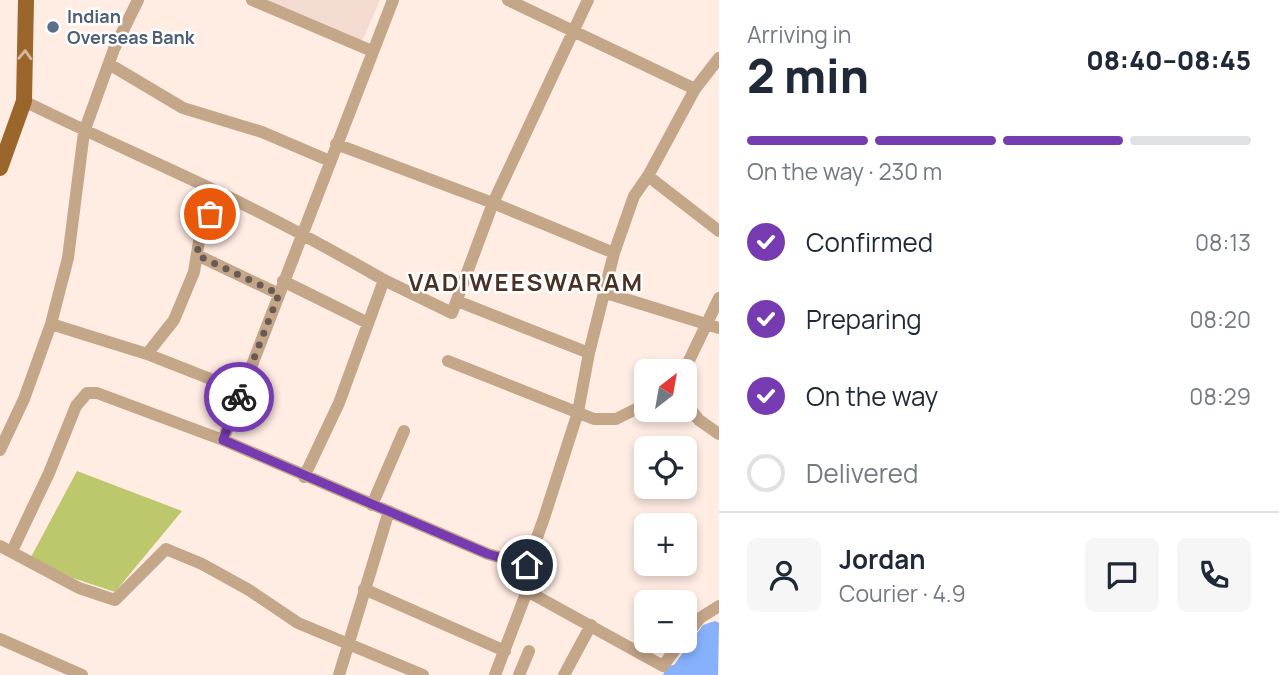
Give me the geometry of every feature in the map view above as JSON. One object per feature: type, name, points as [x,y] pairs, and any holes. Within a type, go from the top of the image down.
[{"type":"main road","points":[[0,168],[23,101],[26,0]]},
{"type":"street","points":[[0,450],[24,399],[51,324],[68,258],[84,132],[109,64],[138,0]]},
{"type":"street","points":[[252,0],[372,51]]},
{"type":"street","points":[[223,440],[393,0]]},
{"type":"street","points":[[508,0],[695,89]]},
{"type":"street","points":[[23,101],[84,132],[220,192],[301,233],[384,280],[452,313],[493,203],[587,0]]},
{"type":"street","points":[[495,675],[527,591],[527,565],[578,412],[589,353],[614,253],[634,196],[648,176],[695,89],[719,58]]},
{"type":"street","points":[[109,64],[183,107],[262,132],[330,161]]},
{"type":"street","points":[[336,144],[493,203],[614,253]]},
{"type":"street","points":[[648,176],[719,231]]},
{"type":"street","points":[[147,354],[174,320],[194,272],[200,235],[220,192]]},
{"type":"street","points":[[197,255],[279,294]]},
{"type":"street","points":[[304,477],[339,403],[384,280]]},
{"type":"street","points":[[283,281],[369,323]]},
{"type":"street","points":[[606,293],[713,326]]},
{"type":"street","points":[[692,359],[713,326],[719,298]]},
{"type":"street","points":[[457,301],[589,353]]},
{"type":"street","points":[[51,324],[147,354],[241,391]]},
{"type":"street","points":[[448,361],[594,419],[616,419],[634,410]]},
{"type":"street","points":[[423,675],[298,623],[249,590],[166,548],[115,600],[79,588],[6,548],[49,473],[76,406],[87,393],[97,393],[223,440],[488,554],[527,565]]},
{"type":"street","points":[[697,417],[719,434]]},
{"type":"street","points":[[372,505],[404,431]]},
{"type":"street","points":[[339,675],[363,589],[389,511]]},
{"type":"street","points":[[363,589],[505,651]]},
{"type":"street","points":[[527,591],[591,625],[660,670],[673,653]]},
{"type":"street","points":[[697,622],[719,606]]},
{"type":"street","points":[[564,675],[591,625]]},
{"type":"street","points":[[0,639],[82,675]]},
{"type":"street","points":[[519,675],[529,652]]},
{"type":"shaded area","points":[[265,0],[380,0],[362,41]]},
{"type":"green space","points":[[77,471],[182,511],[115,592],[70,577],[31,557]]},
{"type":"water","points":[[715,621],[719,623],[718,675],[663,675],[667,666],[674,665],[683,653],[697,653],[697,633],[703,625]]},
{"type":"way so far","points":[[210,214],[200,235],[197,255],[279,294],[239,397]]},
{"type":"place","name":"Indian Overseas Bank","points":[[53,27]]},
{"type":"district","name":"VADIWEESWARAM","points":[[526,283]]},
{"type":"route","points":[[239,397],[223,440],[488,554],[527,565]]}]
